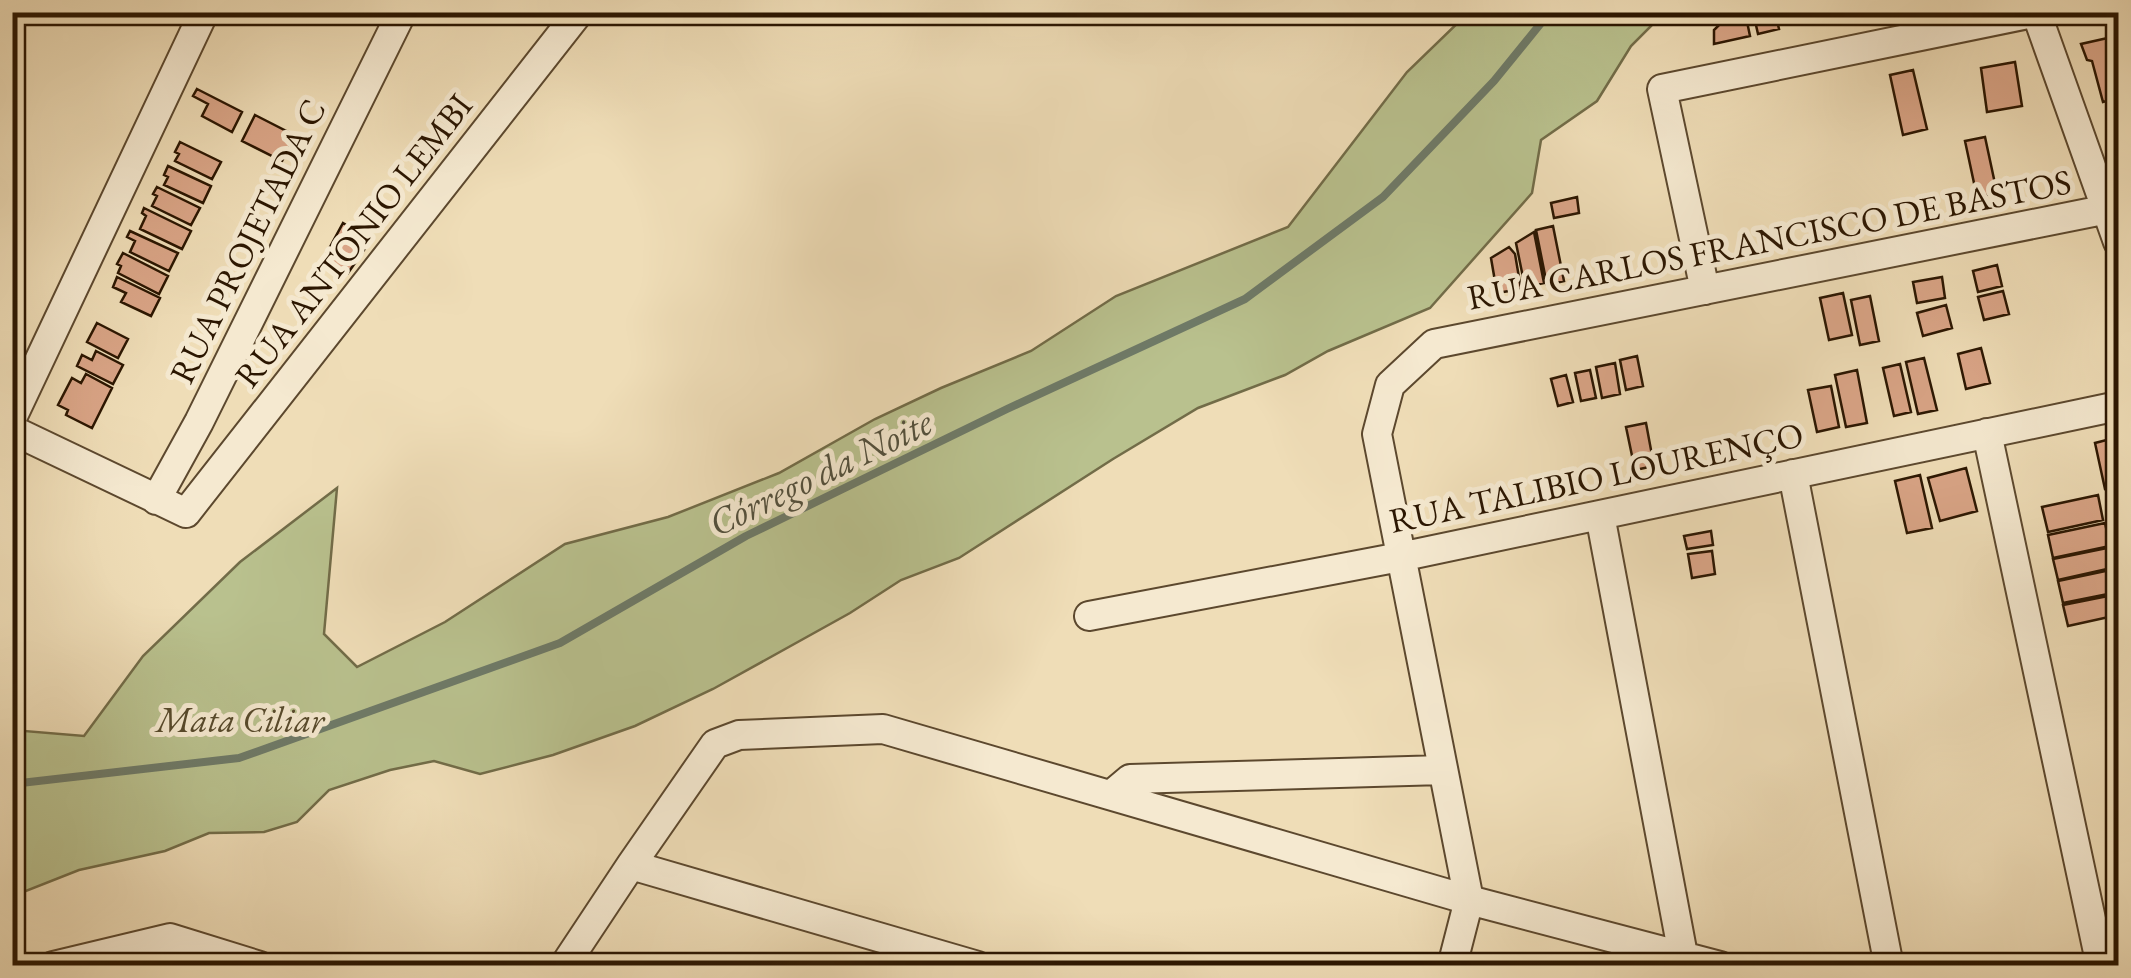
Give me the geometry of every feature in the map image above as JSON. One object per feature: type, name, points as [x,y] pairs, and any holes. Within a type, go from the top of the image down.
[{"type":"street","points":[[12,418],[204,12]]},
{"type":"street","name":"RUA PROJETADA C","points":[[156,500],[199,422],[402,12]]},
{"type":"street","name":"RUA ANTONIO LEMBI","points":[[156,500],[186,513],[579,12]]},
{"type":"street","points":[[1706,290],[1662,88],[2037,13],[2113,208],[2118,242]]},
{"type":"street","name":"RUA CARLOS FRANCISCO DE BASTOS","points":[[1400,557],[1377,434],[1390,386],[1434,344],[2113,208]]},
{"type":"street","name":"RUA TALIBIO LOURENÇO","points":[[1089,616],[1400,557],[2118,406]]},
{"type":"street","points":[[199,422],[240,444]]},
{"type":"street","points":[[12,430],[156,500]]},
{"type":"street","points":[[1987,432],[2101,966]]},
{"type":"street","points":[[1792,474],[1889,966]]},
{"type":"street","points":[[1600,514],[1683,954]]},
{"type":"street","points":[[1400,557],[1470,900],[1452,966]]},
{"type":"street","points":[[564,966],[715,744],[738,735],[883,729],[1470,900],[1720,966]]},
{"type":"street","points":[[1111,795],[1130,780],[1443,770]]},
{"type":"street","points":[[631,865],[978,966]]},
{"type":"street","points":[[53,966],[170,938],[260,966]]},
{"type":"green space","name":"Mata Ciliar","points":[[1468,13],[1664,13],[1631,46],[1597,101],[1541,140],[1532,193],[1430,308],[1328,351],[1285,375],[1198,408],[959,558],[901,580],[713,689],[635,726],[553,755],[480,774],[434,761],[390,770],[329,790],[297,822],[264,832],[209,833],[165,851],[79,870],[18,894],[13,900],[13,730],[84,736],[143,656],[240,562],[337,488],[324,634],[357,667],[445,622],[565,544],[668,517],[779,473],[875,419],[1031,351],[1116,296],[1288,227],[1407,72]]},
{"type":"building","points":[[1732,12],[1745,12],[1750,36],[1714,44],[1714,30]]},
{"type":"building","points":[[1753,12],[1775,12],[1779,29],[1758,34]]},
{"type":"building","points":[[2112,37],[2118,98],[2103,102],[2092,61],[2087,60],[2081,44]]},
{"type":"building","points":[[2015,62],[2022,106],[1987,112],[1981,68]]},
{"type":"building","points":[[1913,70],[1927,129],[1903,135],[1890,75]]},
{"type":"building","points":[[197,89],[242,112],[232,132],[202,116],[208,104],[193,96]]},
{"type":"building","points":[[255,115],[294,135],[292,138],[307,146],[303,154],[289,147],[282,161],[242,141]]},
{"type":"building","points":[[1985,137],[1997,193],[1977,197],[1965,141]]},
{"type":"building","points":[[180,142],[221,162],[212,179],[175,161]]},
{"type":"building","points":[[168,166],[211,186],[203,203],[164,185]]},
{"type":"building","points":[[157,187],[200,208],[191,225],[152,206]]},
{"type":"building","points":[[1577,197],[1579,213],[1554,218],[1551,203]]},
{"type":"building","points":[[144,208],[191,231],[182,249],[140,229],[146,216],[142,213]]},
{"type":"building","points":[[343,223],[371,240],[348,273],[324,258]]},
{"type":"building","points":[[1553,226],[1564,281],[1547,285],[1536,230]]},
{"type":"building","points":[[130,231],[178,253],[169,271],[130,252],[135,241],[127,237]]},
{"type":"building","points":[[1534,232],[1544,283],[1525,287],[1516,243]]},
{"type":"building","points":[[1509,247],[1515,254],[1521,289],[1497,293],[1491,258]]},
{"type":"building","points":[[123,253],[168,276],[159,294],[118,273],[121,266],[117,264]]},
{"type":"building","points":[[1997,265],[2002,286],[1978,292],[1973,271]]},
{"type":"building","points":[[117,277],[160,298],[151,316],[121,302],[126,293],[113,287]]},
{"type":"building","points":[[1942,277],[1945,298],[1917,303],[1913,282]]},
{"type":"building","points":[[2003,291],[2009,314],[1984,320],[1978,297]]},
{"type":"building","points":[[1843,293],[1852,335],[1829,340],[1820,298]]},
{"type":"building","points":[[1870,296],[1879,341],[1860,345],[1851,300]]},
{"type":"building","points":[[1946,305],[1952,328],[1923,336],[1917,313]]},
{"type":"building","points":[[97,323],[128,339],[118,358],[87,342]]},
{"type":"building","points":[[1981,348],[1990,383],[1966,389],[1958,354]]},
{"type":"building","points":[[96,351],[123,365],[113,384],[77,366],[82,355],[92,360]]},
{"type":"building","points":[[1637,356],[1643,386],[1626,390],[1620,360]]},
{"type":"building","points":[[1924,358],[1937,410],[1918,414],[1906,362]]},
{"type":"building","points":[[1615,363],[1620,394],[1602,398],[1596,367]]},
{"type":"building","points":[[1900,364],[1911,412],[1894,416],[1883,368]]},
{"type":"building","points":[[1590,370],[1596,398],[1581,401],[1575,373]]},
{"type":"building","points":[[1857,370],[1867,423],[1846,427],[1835,375]]},
{"type":"building","points":[[86,374],[112,388],[92,428],[66,415],[68,410],[58,405],[72,378],[81,383]]},
{"type":"building","points":[[1566,375],[1573,402],[1558,406],[1551,379]]},
{"type":"building","points":[[1831,386],[1839,427],[1817,432],[1808,390]]},
{"type":"building","points":[[1646,423],[1654,466],[1635,470],[1626,427]]},
{"type":"building","points":[[2118,437],[2118,486],[2105,489],[2095,443]]},
{"type":"building","points":[[1966,468],[1977,511],[1940,521],[1928,478]]},
{"type":"building","points":[[1920,475],[1932,528],[1907,533],[1895,481]]},
{"type":"building","points":[[2098,495],[2103,520],[2048,532],[2042,507]]},
{"type":"building","points":[[2105,523],[2110,546],[2053,558],[2048,535]]},
{"type":"building","points":[[1711,531],[1713,545],[1687,549],[1684,536]]},
{"type":"building","points":[[2112,547],[2116,567],[2058,580],[2053,559]]},
{"type":"building","points":[[1712,551],[1715,574],[1692,578],[1688,554]]},
{"type":"building","points":[[2115,569],[2118,592],[2063,603],[2058,581]]},
{"type":"building","points":[[2118,594],[2118,615],[2068,626],[2063,605]]},
{"type":"waterway","name":"Córrego da Noite","points":[[12,784],[239,758],[560,643],[746,536],[1245,299],[1383,197],[1494,81],[1550,12]]}]
